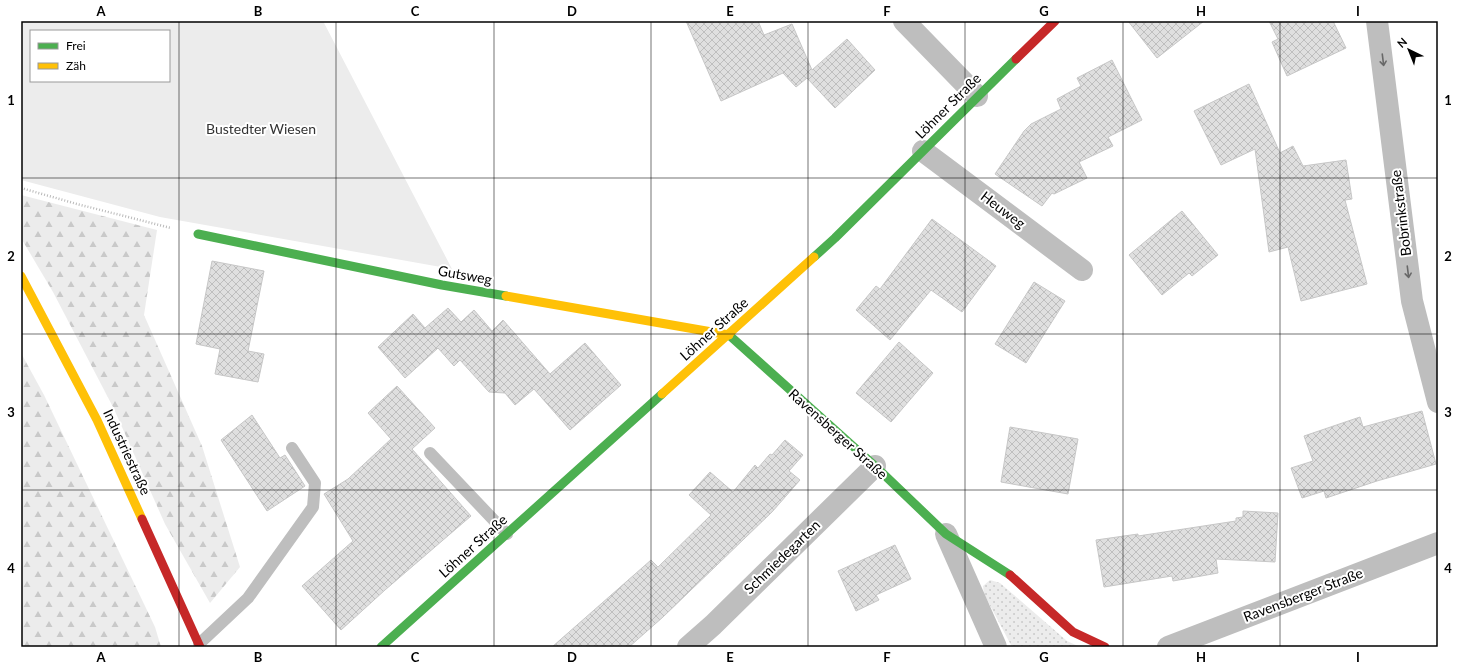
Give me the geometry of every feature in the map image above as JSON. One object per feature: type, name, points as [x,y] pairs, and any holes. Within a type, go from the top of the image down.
[{"type":"street","points":[[904,21],[977,96]]},
{"type":"street","name":"Löhner Straße","points":[[381,647],[835,238],[977,96],[1055,21]]},
{"type":"street","name":"Bobrinkstraße","points":[[1377,21],[1412,301],[1438,402]]},
{"type":"street","name":"Heuweg","points":[[923,151],[1082,270]]},
{"type":"street","name":"Gutsweg","points":[[198,234],[442,285],[729,335]]},
{"type":"street","name":"Industriestraße","points":[[21,276],[97,420],[201,646]]},
{"type":"street","name":"Ravensberger Straße","points":[[729,335],[875,466],[946,534],[1006,571],[1074,632],[1105,647]]},
{"type":"street","name":"Schmiedegarten","points":[[688,647],[713,625],[875,466]]},
{"type":"street","name":"Ravensberger Straße","points":[[946,534],[996,647]]},
{"type":"street","name":"Ravensberger Straße","points":[[1168,647],[1438,543]]},
{"type":"lane","points":[[201,646],[248,598],[313,506],[315,483],[292,448]]},
{"type":"lane","points":[[430,453],[507,534]]},
{"type":"path","points":[[21,188],[77,204],[198,234]]},
{"type":"green space","name":"Bustedter Wiesen","points":[[21,21],[323,21],[452,269],[160,217],[21,180]]},
{"type":"green space","points":[[21,195],[157,230],[144,315],[202,446],[240,567],[210,603],[165,524],[114,409],[53,292],[21,238]]},
{"type":"green space","points":[[21,353],[44,395],[155,627],[161,647],[21,647]]},
{"type":"green space","points":[[990,580],[1000,583],[1067,641],[1080,647],[1012,647],[984,594],[983,586]]},
{"type":"building","points":[[686,21],[758,21],[764,35],[792,24],[812,70],[847,39],[875,70],[835,108],[807,78],[796,87],[783,73],[721,101]]},
{"type":"building","points":[[1128,21],[1204,21],[1157,58]]},
{"type":"building","points":[[1269,21],[1333,21],[1346,48],[1287,76],[1272,42],[1278,39]]},
{"type":"building","points":[[1112,60],[1142,120],[1108,137],[1113,146],[1079,162],[1087,178],[1054,194],[1052,193],[1042,206],[995,174],[1024,131],[1031,124],[1061,109],[1057,99],[1081,86],[1077,78]]},
{"type":"building","points":[[1249,84],[1280,153],[1293,146],[1303,166],[1346,160],[1352,199],[1345,200],[1367,284],[1301,301],[1288,247],[1269,252],[1255,149],[1221,165],[1194,111]]},
{"type":"building","points":[[1182,211],[1218,255],[1192,276],[1189,273],[1162,295],[1129,255]]},
{"type":"building","points":[[932,219],[996,266],[962,312],[931,290],[890,340],[856,310],[876,286],[880,289]]},
{"type":"building","points":[[212,261],[264,271],[248,351],[264,354],[258,382],[215,374],[220,349],[196,344]]},
{"type":"building","points":[[1034,282],[1065,301],[1026,363],[995,344]]},
{"type":"building","points":[[448,308],[461,322],[474,310],[492,331],[503,320],[550,374],[585,343],[621,385],[570,430],[534,389],[515,405],[505,393],[489,392],[460,360],[454,366],[438,348],[405,378],[378,347],[413,314],[425,328]]},
{"type":"building","points":[[899,342],[933,373],[891,422],[856,393]]},
{"type":"building","points":[[397,386],[435,428],[412,449],[471,516],[341,630],[302,586],[353,541],[324,494],[348,479],[391,439],[368,413]]},
{"type":"building","points":[[1422,411],[1436,464],[1326,498],[1324,491],[1302,498],[1291,468],[1313,461],[1304,436],[1360,417],[1363,427]]},
{"type":"building","points":[[252,415],[280,458],[285,455],[305,486],[267,511],[221,440]]},
{"type":"building","points":[[1010,427],[1078,439],[1068,494],[1001,482]]},
{"type":"building","points":[[785,440],[803,455],[789,471],[800,480],[772,512],[663,617],[629,647],[552,647],[651,560],[658,567],[711,515],[689,495],[710,472],[733,492],[755,465],[758,468]]},
{"type":"building","points":[[1243,511],[1278,513],[1275,562],[1216,559],[1218,573],[1173,581],[1172,576],[1104,587],[1096,540],[1138,534],[1138,536],[1236,521],[1236,518],[1243,517]]},
{"type":"building","points":[[895,545],[911,579],[876,595],[879,600],[856,611],[838,571]]},
{"type":"traffic: fast","points":[[814,257],[1016,59]]},
{"type":"traffic: fast","points":[[198,234],[442,285],[506,296]]},
{"type":"traffic: fast","points":[[729,335],[875,466],[946,534],[1010,575]]},
{"type":"traffic: fast","points":[[381,647],[662,394]]},
{"type":"traffic: slow","points":[[662,394],[814,257]]},
{"type":"traffic: slow","points":[[21,276],[97,420],[142,519]]},
{"type":"traffic: slow","points":[[506,296],[729,335]]},
{"type":"traffic: jam","points":[[1016,59],[1055,21]]},
{"type":"traffic: jam","points":[[142,519],[200,647]]},
{"type":"traffic: jam","points":[[1010,575],[1073,632],[1105,647]]}]
